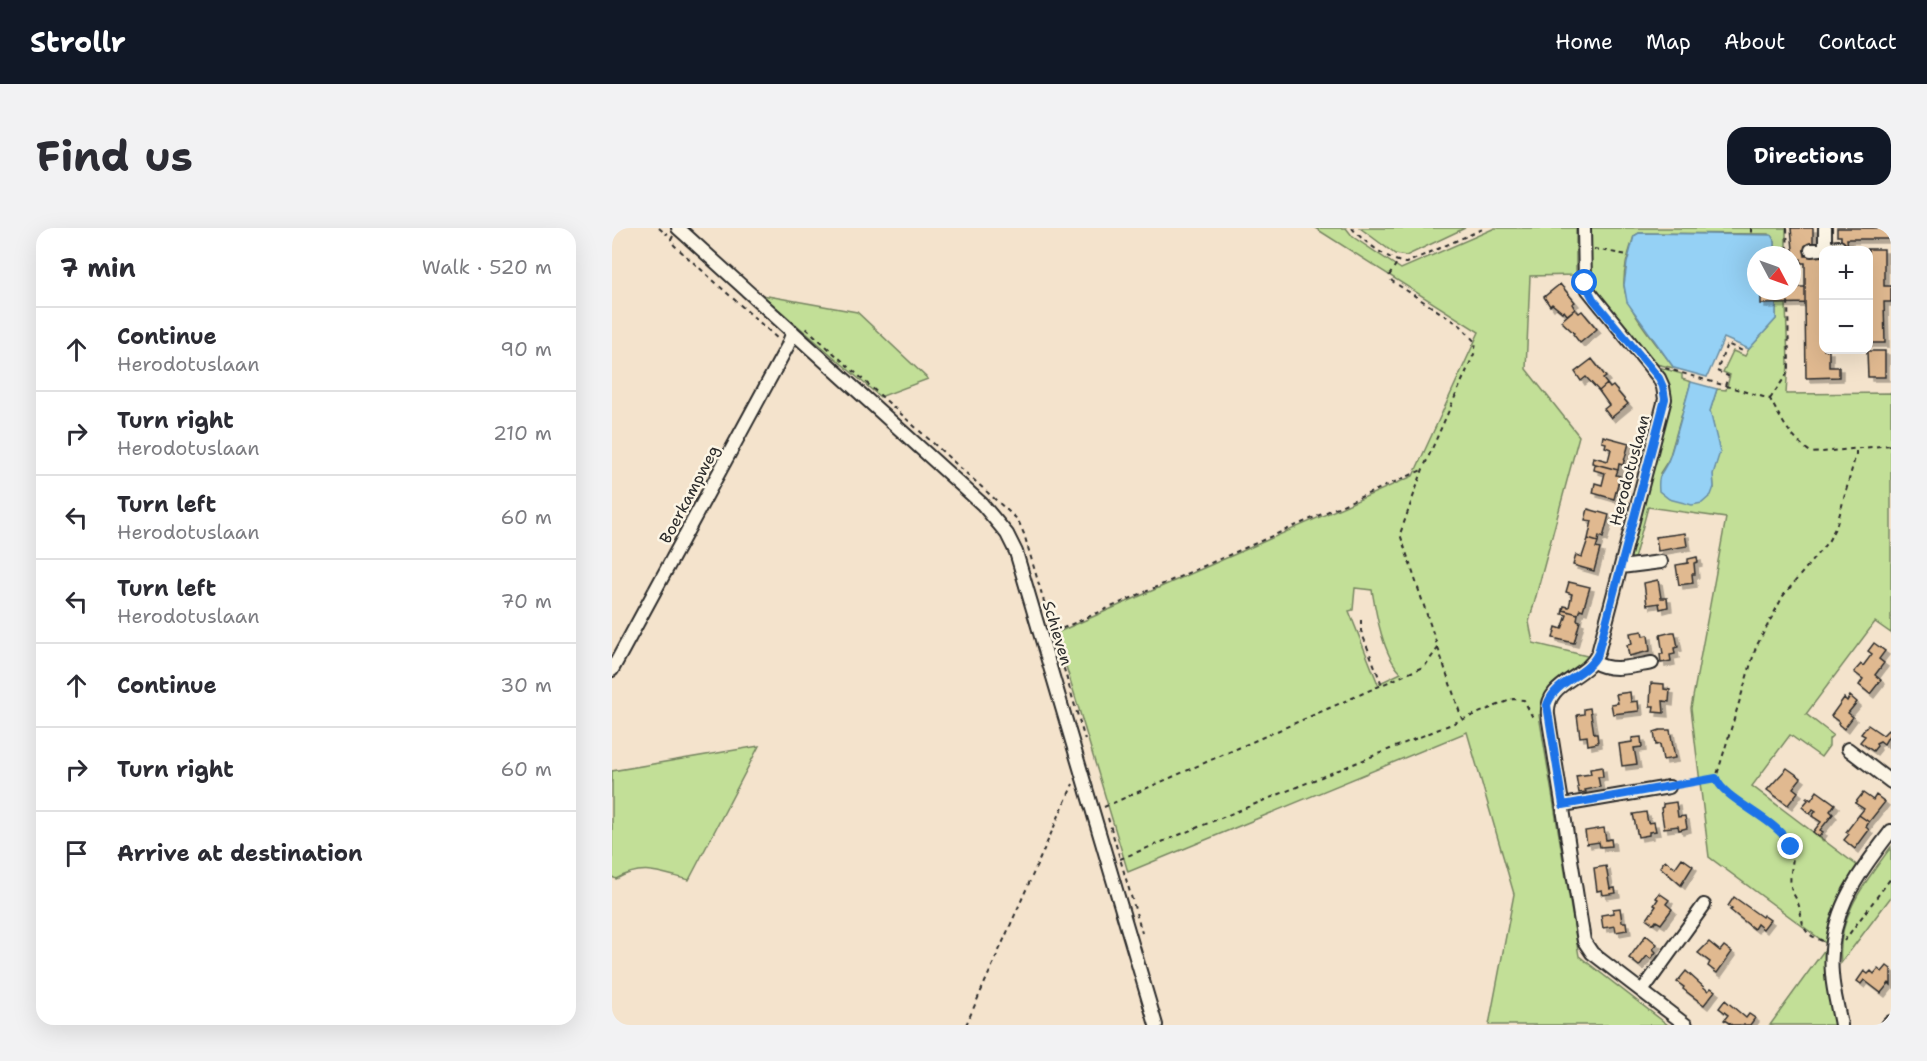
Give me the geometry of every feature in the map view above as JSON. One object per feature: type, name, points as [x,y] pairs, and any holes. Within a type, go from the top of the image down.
[{"type":"street","name":"Schieven","points":[[678,228],[982,504],[1006,534],[1016,552],[1156,1025]]},
{"type":"street","name":"Herodotuslaan","points":[[1584,228],[1585,283],[1588,290],[1659,378],[1665,393],[1664,406],[1594,662]]},
{"type":"street","points":[[1825,228],[1825,246]]},
{"type":"street","points":[[1811,250],[1819,249]]},
{"type":"street","name":"Boerkampweg","points":[[612,670],[793,332]]},
{"type":"street","points":[[1621,567],[1661,562]]},
{"type":"street","points":[[1652,663],[1610,669],[1594,662],[1586,670],[1556,689],[1547,705],[1584,941],[1592,953],[1686,1025]]},
{"type":"street","points":[[1848,749],[1891,782]]},
{"type":"street","points":[[1563,805],[1669,787]]},
{"type":"street","points":[[1841,1025],[1832,975],[1832,944],[1839,913],[1849,890],[1891,831]]},
{"type":"street","points":[[1642,991],[1704,905]]},
{"type":"path","points":[[678,228],[671,240],[674,245],[787,347]]},
{"type":"path","points":[[1352,228],[1360,238],[1398,261],[1410,262],[1485,228]]},
{"type":"path","points":[[1751,228],[1751,234]]},
{"type":"path","points":[[1787,228],[1788,246]]},
{"type":"path","points":[[1594,259],[1594,249],[1628,255]]},
{"type":"path","points":[[1398,261],[1389,276],[1392,281],[1461,326],[1476,343],[1474,354],[1423,469],[1400,534],[1462,720]]},
{"type":"path","points":[[1770,399],[1789,371],[1788,300]]},
{"type":"path","name":"Schieven","points":[[793,332],[798,326],[803,325],[1017,520],[1022,528],[1054,632],[1086,746]]},
{"type":"path","points":[[1725,386],[1728,376],[1717,371],[1727,344],[1745,352]]},
{"type":"path","points":[[1665,368],[1770,399],[1787,431],[1798,444],[1812,453],[1891,445]]},
{"type":"path","points":[[1716,778],[1756,647],[1783,596],[1829,540],[1837,524],[1856,448]]},
{"type":"path","points":[[1054,632],[1423,469]]},
{"type":"path","points":[[1361,620],[1361,631],[1382,685]]},
{"type":"path","points":[[1104,806],[1425,666],[1438,648]]},
{"type":"path","points":[[1120,859],[1513,699],[1524,700],[1533,716],[1548,715]]},
{"type":"path","points":[[966,1025],[1062,812],[1075,778],[1082,774]]},
{"type":"path","points":[[1669,787],[1716,778]]},
{"type":"path","points":[[1716,778],[1724,789],[1775,827],[1789,841],[1793,853],[1790,885],[1798,903],[1802,927],[1810,935],[1841,946],[1891,878]]},
{"type":"green space","points":[[1315,228],[1346,228],[1353,237],[1401,269],[1495,228],[1576,228],[1576,275],[1530,276],[1526,369],[1579,436],[1529,622],[1533,643],[1591,657],[1586,663],[1552,686],[1548,692],[1543,714],[1539,715],[1579,956],[1668,1025],[1489,1025],[1514,894],[1467,732],[1128,872],[1056,633],[1413,476],[1479,332]],"holes":[[[1355,588],[1372,590],[1385,645],[1389,656],[1401,673],[1378,684],[1349,611],[1353,610]]]},
{"type":"green space","points":[[1360,228],[1465,228],[1406,256],[1395,254]]},
{"type":"green space","points":[[1588,228],[1786,228],[1786,246],[1775,246],[1775,242],[1768,234],[1639,233],[1634,236],[1624,273],[1626,296],[1644,328],[1674,368],[1656,364],[1590,283]]},
{"type":"green space","points":[[762,295],[857,312],[928,379],[880,397]]},
{"type":"green space","points":[[1776,304],[1786,304],[1788,363],[1786,394],[1891,393],[1891,633],[1875,622],[1806,714],[1833,735],[1821,757],[1790,735],[1752,786],[1859,867],[1837,907],[1835,1025],[1770,1025],[1828,945],[1709,857],[1691,708],[1726,518],[1648,507],[1633,563],[1629,560],[1670,401],[1655,366],[1682,374],[1682,379],[1691,382],[1669,459],[1660,473],[1714,488],[1713,474],[1719,452],[1710,411],[1717,389],[1726,390],[1730,375],[1723,372],[1733,351],[1745,356],[1776,319]]},
{"type":"green space","points":[[759,746],[689,880],[644,870],[635,871],[616,879],[612,877],[612,771]]},
{"type":"green space","points":[[1891,847],[1891,897],[1841,963],[1843,930],[1848,915],[1863,887]]},
{"type":"water","points":[[1639,233],[1771,235],[1775,246],[1747,246],[1747,300],[1776,300],[1776,319],[1749,349],[1724,338],[1707,377],[1674,368],[1627,302],[1624,285],[1634,236]]},
{"type":"water","points":[[1691,382],[1717,389],[1710,411],[1720,452],[1713,474],[1714,487],[1711,495],[1702,503],[1692,505],[1669,499],[1659,491],[1660,475],[1673,447]]},
{"type":"building","points":[[1791,228],[1813,228],[1813,246],[1805,246],[1805,256],[1819,256],[1819,354],[1829,354],[1829,367],[1839,367],[1839,377],[1806,378],[1805,303],[1761,304],[1761,300],[1801,300],[1801,287],[1805,287],[1805,263],[1801,263],[1801,246],[1793,246]]},
{"type":"building","points":[[1837,228],[1891,228],[1889,239],[1847,239],[1848,246],[1841,246],[1841,236],[1837,236]]},
{"type":"building","points":[[1873,249],[1884,249],[1884,286],[1891,286],[1891,302],[1884,302],[1885,343],[1873,343]]},
{"type":"building","points":[[1560,284],[1575,302],[1572,304],[1575,309],[1567,315],[1552,304],[1550,306],[1544,297]]},
{"type":"building","points":[[1801,287],[1805,287],[1805,303],[1761,304],[1761,300],[1801,300]]},
{"type":"building","points":[[1575,309],[1579,313],[1582,311],[1597,329],[1580,343],[1574,333],[1561,321]]},
{"type":"building","points":[[1873,351],[1885,351],[1885,377],[1868,377],[1867,354],[1873,354]]},
{"type":"building","points":[[1592,359],[1606,377],[1603,379],[1607,384],[1599,391],[1586,377],[1581,381],[1575,372]]},
{"type":"building","points":[[1607,384],[1610,388],[1613,386],[1628,404],[1611,418],[1604,409],[1609,405],[1599,391]]},
{"type":"building","points":[[1603,436],[1629,443],[1623,465],[1619,464],[1618,470],[1592,463],[1593,457],[1608,461],[1611,449],[1605,447],[1606,443],[1602,442]]},
{"type":"building","points":[[1595,464],[1618,470],[1616,475],[1620,476],[1614,499],[1593,493],[1595,483],[1602,485],[1605,473],[1594,470]]},
{"type":"building","points":[[1588,509],[1609,515],[1603,538],[1599,536],[1598,542],[1588,539],[1592,521],[1585,520]]},
{"type":"building","points":[[1685,533],[1687,546],[1658,551],[1656,537]]},
{"type":"building","points":[[1588,539],[1598,542],[1596,548],[1600,549],[1594,571],[1573,565],[1576,555],[1582,557]]},
{"type":"building","points":[[1697,557],[1698,562],[1694,563],[1695,574],[1692,574],[1693,583],[1679,585],[1676,565],[1688,563],[1688,559]]},
{"type":"building","points":[[1658,580],[1661,598],[1667,598],[1668,607],[1660,609],[1659,603],[1647,605],[1644,583]]},
{"type":"building","points":[[1569,582],[1590,587],[1583,610],[1580,609],[1578,614],[1563,610],[1564,606],[1569,607],[1572,594],[1566,592]]},
{"type":"building","points":[[1563,610],[1578,614],[1577,620],[1580,621],[1574,643],[1553,638],[1556,627],[1562,629],[1567,615],[1562,614]]},
{"type":"building","points":[[1642,631],[1643,636],[1648,635],[1650,651],[1629,656],[1627,645],[1632,644],[1630,633]]},
{"type":"building","points":[[1675,632],[1678,647],[1674,648],[1675,654],[1670,655],[1671,661],[1661,663],[1660,654],[1663,654],[1660,635]]},
{"type":"building","points":[[1874,643],[1885,651],[1879,659],[1884,663],[1875,675],[1881,680],[1870,694],[1859,685],[1863,679],[1854,672],[1861,664],[1863,666],[1872,654],[1868,651]]},
{"type":"building","points":[[1651,683],[1664,684],[1664,689],[1670,690],[1669,702],[1663,701],[1664,713],[1653,712],[1654,706],[1650,706]]},
{"type":"building","points":[[1630,692],[1631,702],[1638,701],[1639,711],[1613,714],[1611,704],[1618,703],[1616,694]]},
{"type":"building","points":[[1850,696],[1857,702],[1848,713],[1853,717],[1844,729],[1831,716],[1844,698],[1847,701]]},
{"type":"building","points":[[1590,708],[1594,734],[1597,734],[1598,743],[1588,745],[1587,736],[1580,737],[1577,715],[1584,714],[1584,709]]},
{"type":"building","points":[[1868,725],[1883,735],[1888,730],[1891,732],[1884,744],[1880,741],[1876,743],[1877,746],[1873,751],[1860,742],[1865,736],[1861,734]]},
{"type":"building","points":[[1670,730],[1675,758],[1663,760],[1660,744],[1656,745],[1654,732]]},
{"type":"building","points":[[1641,737],[1642,747],[1634,748],[1637,764],[1622,766],[1619,744],[1632,742],[1632,738]]},
{"type":"building","points":[[1602,767],[1603,777],[1598,777],[1600,787],[1579,793],[1576,776],[1591,774],[1590,769]]},
{"type":"building","points":[[1787,768],[1801,778],[1793,788],[1798,792],[1788,805],[1767,790]]},
{"type":"building","points":[[1817,791],[1835,804],[1830,811],[1833,814],[1820,830],[1823,832],[1819,837],[1813,832],[1821,822],[1812,816],[1816,811],[1813,809],[1810,814],[1802,807],[1808,800],[1806,798],[1811,800]]},
{"type":"building","points":[[1863,793],[1873,800],[1876,795],[1885,802],[1869,822],[1859,815],[1864,809],[1855,803]]},
{"type":"building","points":[[1676,802],[1678,817],[1685,816],[1687,828],[1679,830],[1678,826],[1664,828],[1661,808],[1663,804]]},
{"type":"building","points":[[1646,812],[1648,823],[1654,822],[1656,831],[1638,837],[1633,814]]},
{"type":"building","points":[[1859,815],[1869,822],[1866,827],[1869,830],[1855,849],[1844,840],[1849,834],[1846,832]]},
{"type":"building","points":[[1604,828],[1606,840],[1611,839],[1612,846],[1600,847],[1599,842],[1587,844],[1585,831]]},
{"type":"building","points":[[1682,858],[1693,866],[1681,885],[1660,867],[1665,860],[1675,868]]},
{"type":"building","points":[[1606,866],[1610,889],[1615,888],[1616,893],[1603,895],[1602,890],[1597,891],[1594,868]]},
{"type":"building","points":[[1659,893],[1669,900],[1666,904],[1672,909],[1661,924],[1656,921],[1654,924],[1647,919],[1656,906],[1654,905]]},
{"type":"building","points":[[1734,897],[1770,920],[1763,929],[1757,924],[1754,929],[1730,910],[1732,909],[1728,906]]},
{"type":"building","points":[[1620,908],[1622,922],[1626,922],[1627,930],[1616,932],[1615,926],[1603,928],[1601,915],[1613,913],[1613,909]]},
{"type":"building","points":[[1646,935],[1657,944],[1653,949],[1656,952],[1651,959],[1647,956],[1639,966],[1629,958]]},
{"type":"building","points":[[1709,942],[1720,951],[1724,946],[1732,952],[1717,973],[1708,966],[1710,962],[1698,953]]},
{"type":"building","points":[[1887,966],[1891,969],[1891,985],[1889,983],[1881,993],[1864,980],[1861,984],[1857,981],[1864,971],[1868,974],[1871,971],[1874,974],[1878,969],[1882,972]]},
{"type":"building","points":[[1686,971],[1708,991],[1711,988],[1715,991],[1704,1005],[1677,982]]},
{"type":"building","points":[[1725,1000],[1746,1018],[1749,1014],[1755,1018],[1750,1025],[1732,1025],[1724,1020],[1728,1015],[1719,1008]]},
{"type":"route","points":[[1585,283],[1593,299],[1659,378],[1665,399],[1598,653],[1594,662],[1586,670],[1556,689],[1547,705],[1563,805],[1716,778],[1720,786],[1782,833],[1791,847]]}]
